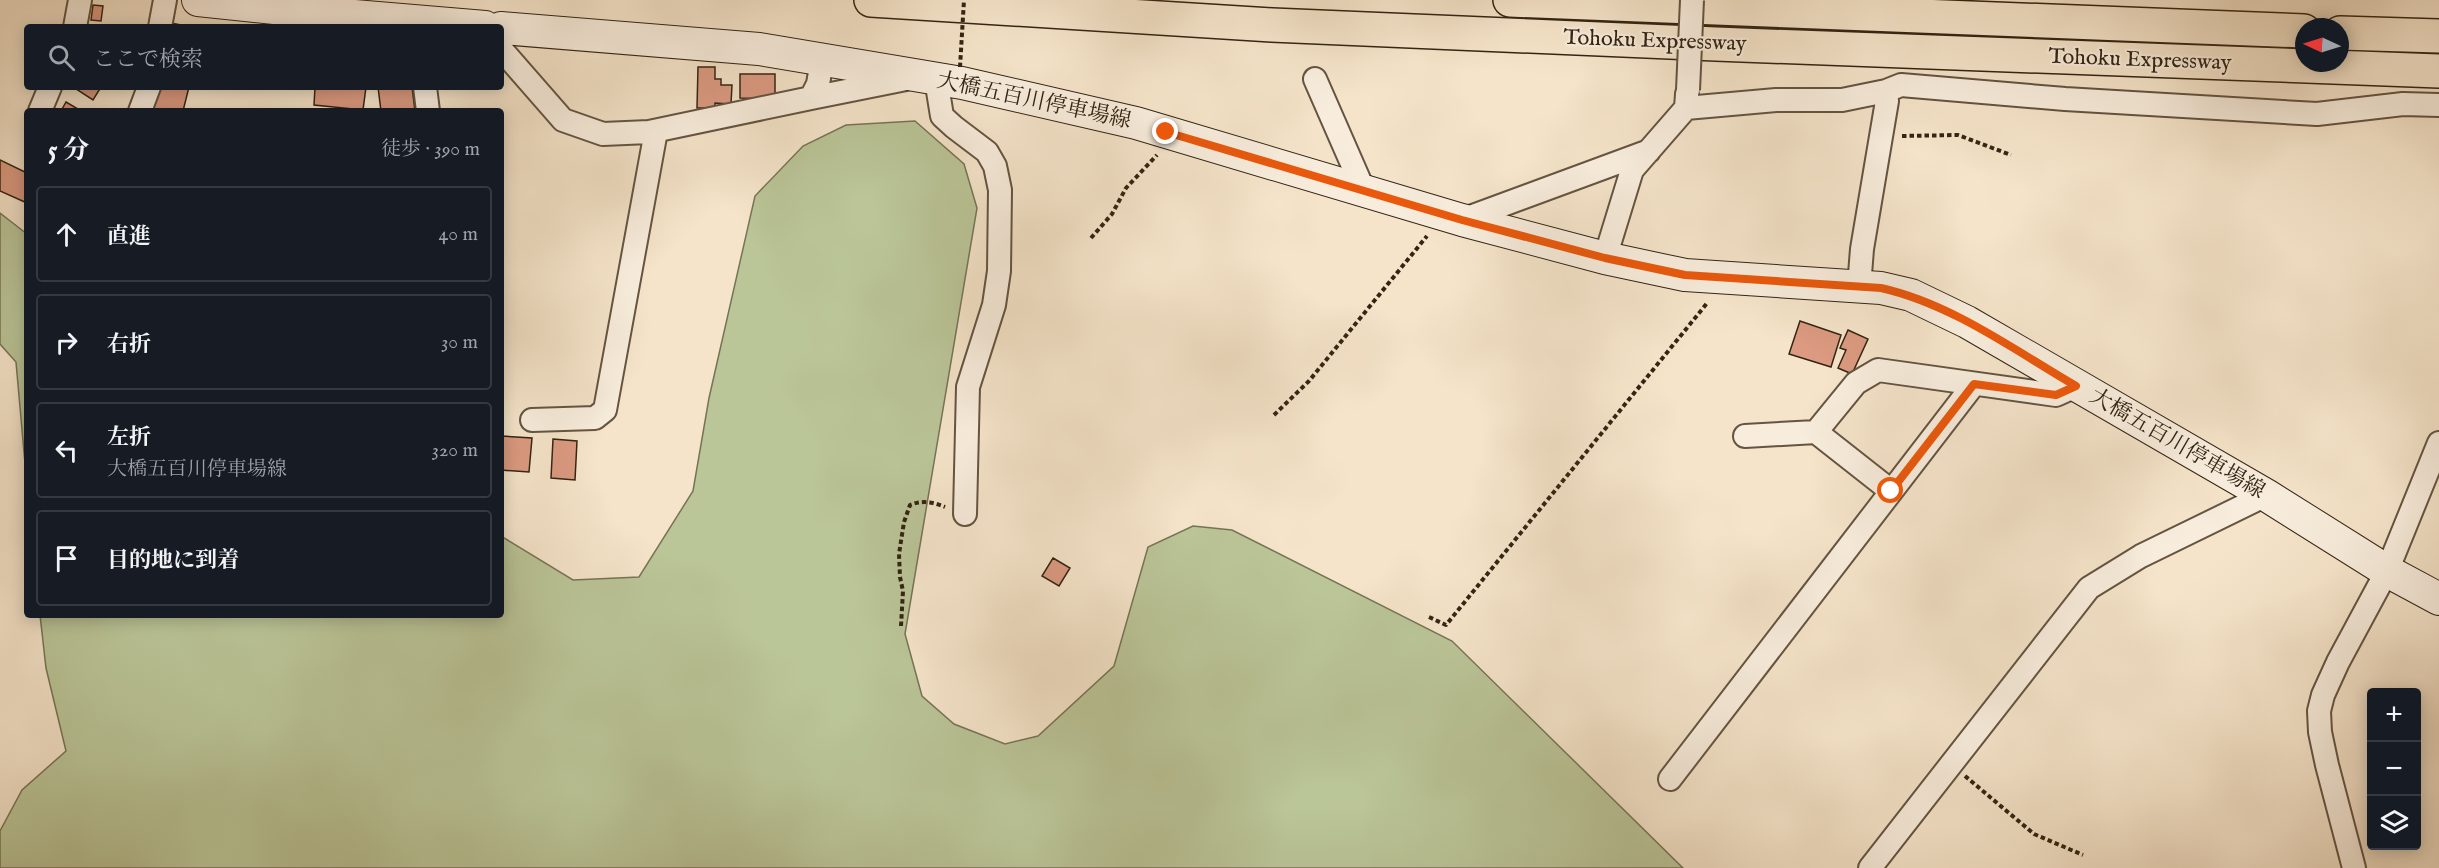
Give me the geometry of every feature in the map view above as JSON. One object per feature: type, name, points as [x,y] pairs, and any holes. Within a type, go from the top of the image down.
[{"type":"highway","name":"Tohoku Expressway","points":[[871,0],[1284,25],[2439,71]]},
{"type":"highway","name":"Tohoku Expressway","points":[[1510,0],[2295,31]]},
{"type":"highway","points":[[2349,33],[2439,36]]},
{"type":"main road","points":[[215,1],[418,24]]},
{"type":"main road","name":"大橋五百川停車場線","points":[[504,28],[759,49],[822,60],[938,74],[1112,117],[1454,217],[1605,258],[1685,275],[1859,286],[1911,295],[1967,322],[2266,495],[2387,571],[2439,599]]},
{"type":"street","points":[[76,24],[80,0]]},
{"type":"street","points":[[161,24],[165,0]]},
{"type":"street","points":[[1605,258],[1632,170],[1687,99],[1692,0]]},
{"type":"street","points":[[504,52],[562,120],[603,134],[656,131],[938,74],[942,116],[987,152],[995,166],[1000,190],[999,271],[994,305],[968,387],[965,514]]},
{"type":"street","points":[[811,98],[818,84],[822,60]]},
{"type":"street","points":[[1315,79],[1364,191]]},
{"type":"street","points":[[1687,99],[1842,100],[1886,91],[1901,85],[2065,99],[2317,114],[2403,104],[2439,105]]},
{"type":"street","points":[[41,108],[49,90]]},
{"type":"street","points":[[141,108],[148,90]]},
{"type":"street","points":[[425,90],[428,108]]},
{"type":"street","points":[[1859,286],[1862,249],[1881,137],[1886,91]]},
{"type":"street","points":[[532,420],[595,418],[605,410],[656,131]]},
{"type":"street","points":[[1454,217],[1649,150]]},
{"type":"street","points":[[1816,432],[1856,383],[1878,370],[2056,395],[2076,386]]},
{"type":"street","points":[[1670,779],[1974,384]]},
{"type":"street","points":[[1745,436],[1816,432],[1891,491]]},
{"type":"street","points":[[2355,868],[2325,754],[2320,732],[2319,711],[2323,695],[2338,662],[2387,571],[2439,443]]},
{"type":"street","points":[[1870,868],[2089,588],[2141,556],[2266,495]]},
{"type":"path","points":[[938,74],[964,0]]},
{"type":"path","points":[[1091,238],[1112,214],[1126,188],[1156,157],[1166,132]]},
{"type":"path","points":[[1881,137],[1958,135],[2011,155]]},
{"type":"path","points":[[1274,416],[1309,381],[1454,217]]},
{"type":"path","points":[[1429,616],[1446,625],[1728,278]]},
{"type":"path","points":[[901,626],[903,591],[899,554],[904,522],[910,505],[933,502],[965,514]]},
{"type":"path","points":[[1952,765],[2034,834],[2083,855]]},
{"type":"green space","points":[[915,121],[964,164],[977,208],[905,634],[922,696],[954,724],[1005,744],[1038,736],[1114,666],[1148,547],[1193,526],[1232,530],[1452,641],[1683,868],[0,868],[0,831],[22,790],[66,751],[46,668],[40,618],[504,618],[504,538],[573,580],[639,577],[693,491],[709,398],[755,196],[803,146],[846,125]]},
{"type":"green space","points":[[0,213],[24,232],[24,452],[16,362],[0,344]]},
{"type":"building","points":[[93,5],[103,6],[101,21],[91,20]]},
{"type":"building","points":[[698,67],[715,67],[715,79],[721,79],[721,85],[732,85],[731,104],[715,103],[715,108],[697,108]]},
{"type":"building","points":[[740,74],[775,74],[775,99],[740,98]]},
{"type":"building","points":[[78,90],[99,90],[93,100]]},
{"type":"building","points":[[155,90],[188,90],[184,108],[151,108]]},
{"type":"building","points":[[315,90],[366,90],[363,108],[314,105]]},
{"type":"building","points":[[378,90],[412,90],[415,108],[381,108]]},
{"type":"building","points":[[66,102],[76,108],[63,108]]},
{"type":"building","points":[[0,160],[24,172],[24,202],[0,191]]},
{"type":"building","points":[[1800,321],[1841,335],[1831,367],[1789,354]]},
{"type":"building","points":[[1848,330],[1868,339],[1852,374],[1838,368],[1846,350],[1840,348]]},
{"type":"building","points":[[504,436],[532,438],[529,472],[504,470]]},
{"type":"building","points":[[553,439],[577,441],[575,480],[551,478]]},
{"type":"building","points":[[1053,558],[1070,568],[1059,586],[1042,576]]},
{"type":"route","points":[[1166,132],[1462,220],[1605,258],[1685,275],[1881,288],[1911,295],[1967,322],[2076,386],[2056,395],[1974,384],[1891,491]]}]
